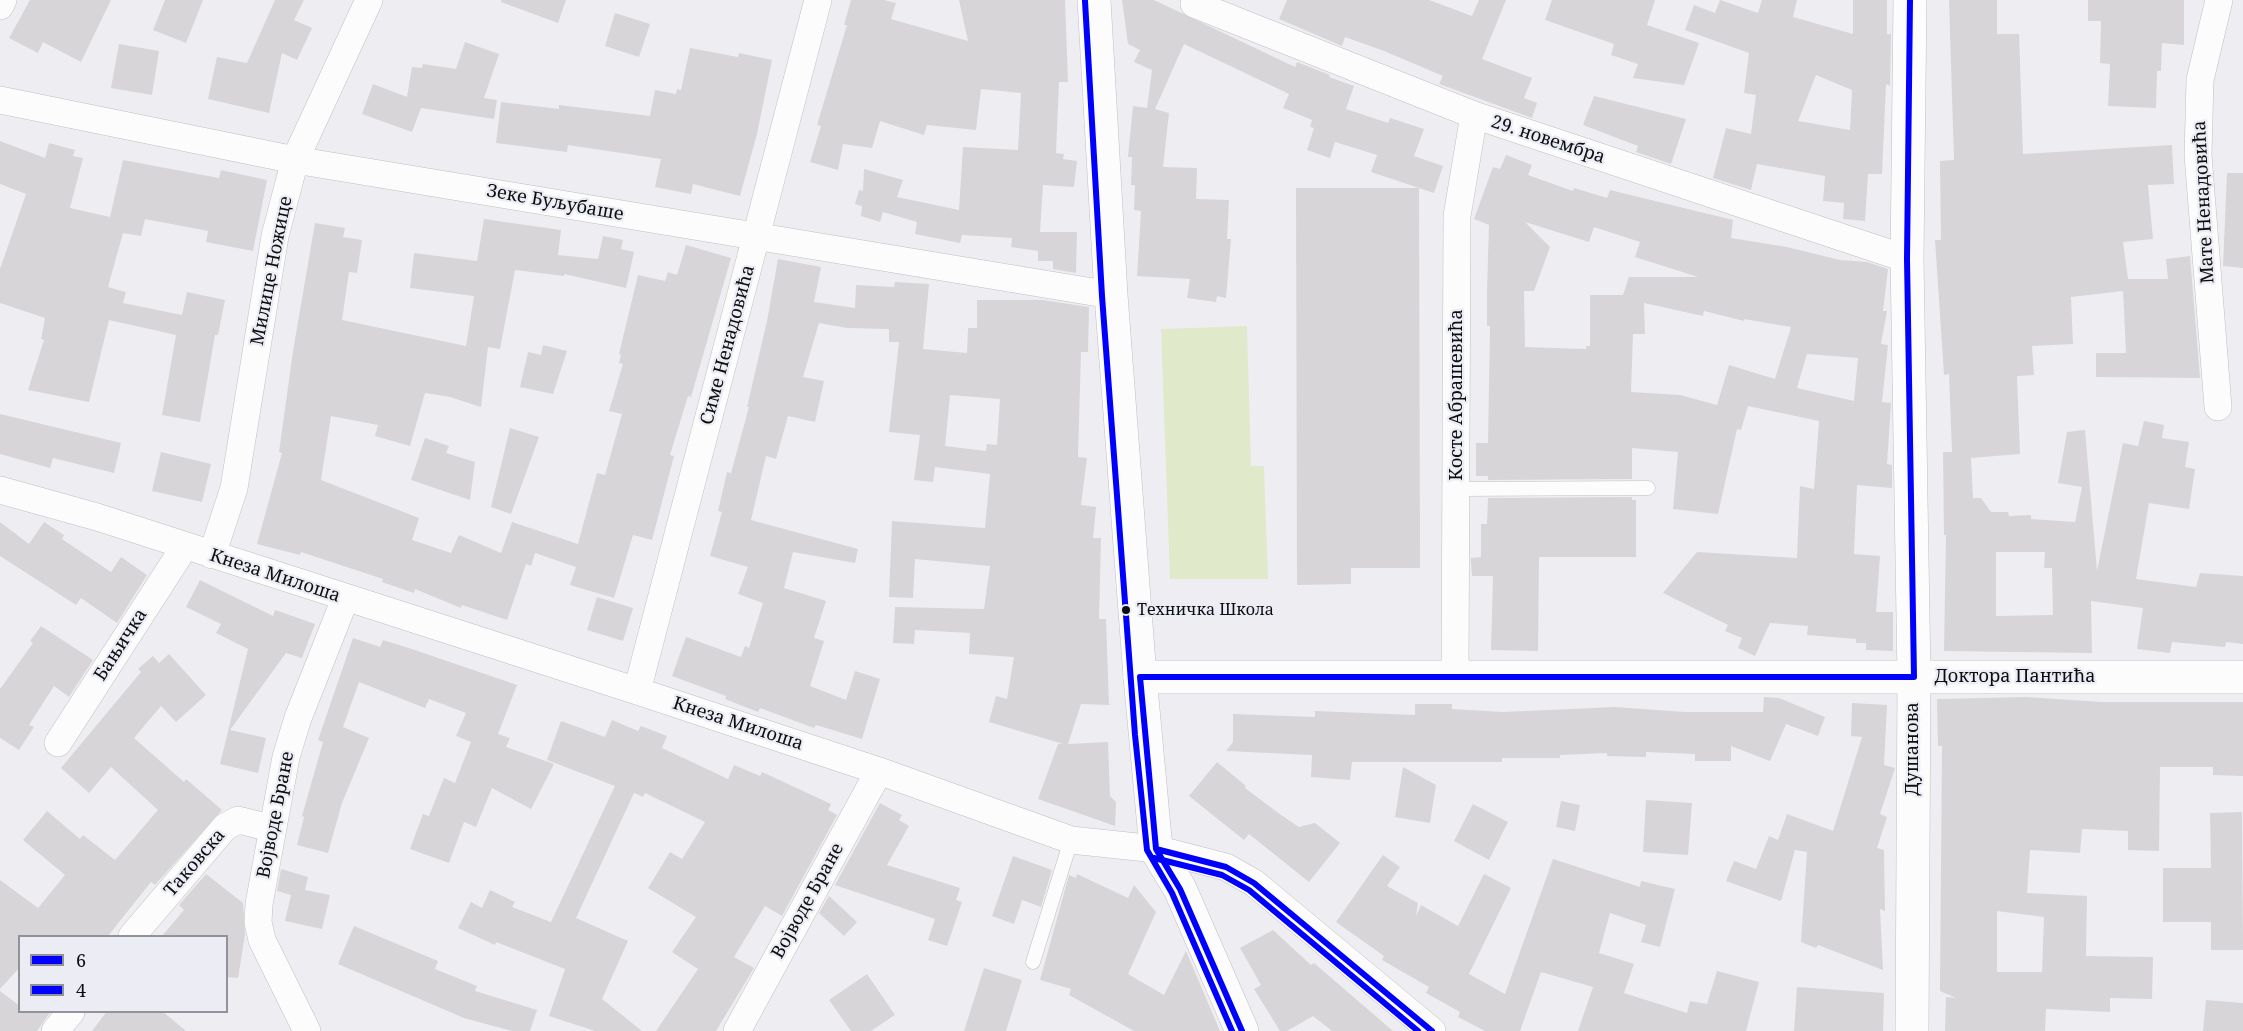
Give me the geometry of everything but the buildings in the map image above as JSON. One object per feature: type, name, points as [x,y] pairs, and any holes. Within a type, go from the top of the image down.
[{"type":"main road","points":[[1094,0],[1111,295],[1140,677],[1156,849],[1180,889],[1242,1031]]},
{"type":"main road","name":"Душанова","points":[[1910,0],[1907,259],[1914,677],[1912,1031]]},
{"type":"main road","name":"Доктора Пантића","points":[[1140,677],[2243,676]]},
{"type":"street","points":[[0,6],[3,0]]},
{"type":"street","name":"Милице Ножице","points":[[212,555],[234,488],[275,236],[295,160],[369,0]]},
{"type":"street","name":"Симе Ненадовића","points":[[637,691],[818,0]]},
{"type":"street","name":"Мате Ненадовића","points":[[2218,407],[2198,155],[2200,80],[2219,0]]},
{"type":"street","name":"29. новембра","points":[[1194,4],[1474,116],[1907,259]]},
{"type":"street","name":"Зеке Буљубаше","points":[[0,100],[295,160],[1111,295]]},
{"type":"street","name":"Косте Абрашевића","points":[[1455,676],[1457,216],[1474,116]]},
{"type":"street","name":"Кнеза Милоша","points":[[0,490],[54,504],[637,691],[879,771],[1071,840],[1156,849],[1203,859],[1226,867],[1254,883],[1432,1031]]},
{"type":"street","name":"Бањичка","points":[[58,743],[185,546]]},
{"type":"street","name":"Војводе Бране","points":[[307,1031],[259,931],[259,904],[271,828],[286,757],[298,718],[345,599]]},
{"type":"street","name":"Војводе Бране","points":[[737,1031],[879,771]]},
{"type":"street","name":"Таковска","points":[[133,935],[225,827],[237,820],[271,828]]},
{"type":"street","points":[[56,1031],[70,1013]]},
{"type":"lane","points":[[1457,489],[1648,488]]},
{"type":"lane","points":[[1033,962],[1071,840]]},
{"type":"green space","points":[[1247,326],[1251,466],[1264,466],[1268,579],[1170,579],[1161,329]]},
{"type":"transit line","name":"6","points":[[1910,0],[1907,259],[1914,677]]},
{"type":"transit line","name":"4","points":[[1085,1],[1102,296],[1135,735],[1147,850],[1172,893],[1232,1031]]},
{"type":"transit line","name":"6","points":[[1140,677],[1914,677]]},
{"type":"transit line","name":"6","points":[[1140,677],[1156,849],[1180,889],[1242,1031]]},
{"type":"transit line","name":"6","points":[[1156,849],[1226,867],[1254,883],[1432,1031]]},
{"type":"transit line","name":"4","points":[[1154,858],[1222,875],[1249,890],[1418,1031]]},
{"type":"place","name":"Техничка Школа","points":[[1126,610]]}]
